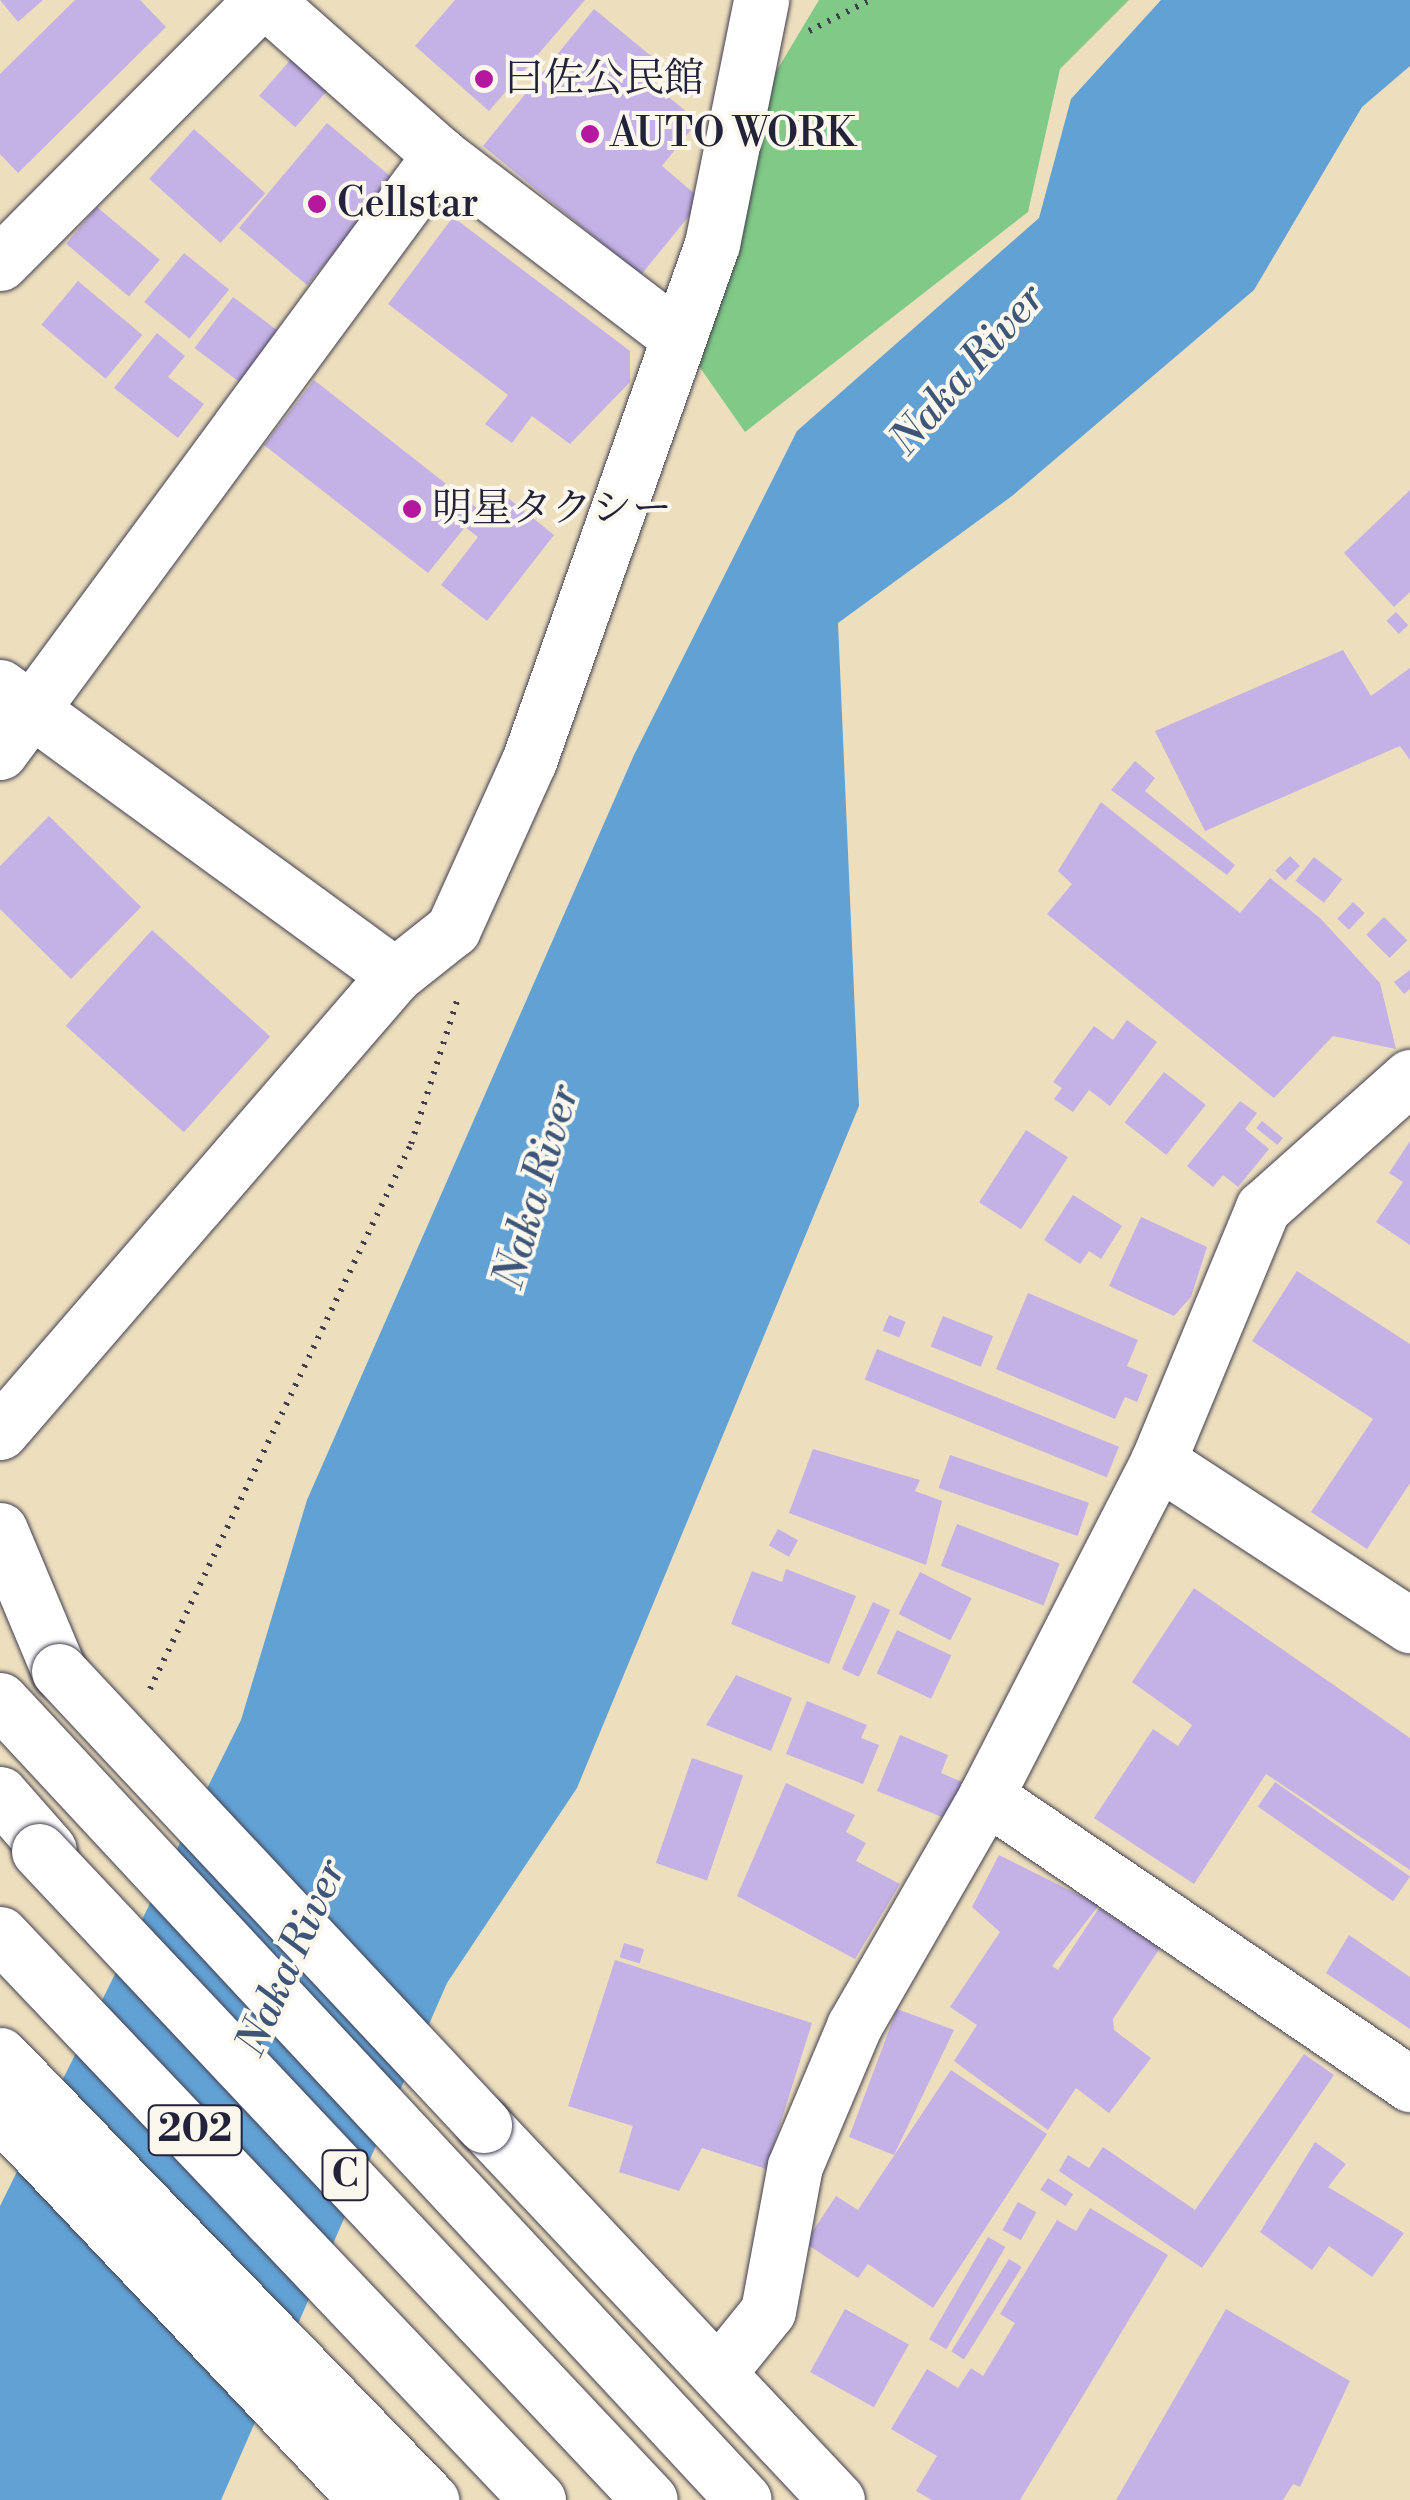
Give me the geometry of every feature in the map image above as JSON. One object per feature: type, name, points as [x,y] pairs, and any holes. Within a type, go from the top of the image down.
[{"type":"main road","points":[[0,262],[264,0],[440,156],[677,336]]},
{"type":"main road","points":[[0,1432],[395,975],[454,928],[495,846],[712,244],[761,0]]},
{"type":"main road","points":[[395,975],[12,717],[440,156]]},
{"type":"main road","points":[[722,2368],[768,2311],[795,2166],[854,2026],[986,1796],[1158,1460],[1263,1208],[1410,1077]]},
{"type":"main road","points":[[1158,1460],[1410,1625]]},
{"type":"main road","points":[[0,1530],[59,1670],[484,2125],[722,2368],[838,2500]]},
{"type":"main road","points":[[0,1700],[744,2500]]},
{"type":"main road","name":"202","points":[[0,1794],[49,1850],[555,2369],[677,2500]]},
{"type":"main road","points":[[986,1796],[1410,2084]]},
{"type":"main road","name":"C","points":[[0,1809],[650,2500]]},
{"type":"main road","name":"202","points":[[3,1925],[536,2500]]},
{"type":"main road","name":"C","points":[[3,1925],[536,2500]]},
{"type":"main road","points":[[0,2055],[431,2500]]},
{"type":"main road","points":[[0,2112],[331,2476]]},
{"type":"path","points":[[846,10],[854,0]]},
{"type":"path","points":[[142,1706],[411,1144],[462,984]]},
{"type":"green space","points":[[819,0],[1129,0],[1060,69],[1028,212],[745,432],[694,359],[774,75]]},
{"type":"water","name":"Naka River","points":[[1161,0],[1410,0],[1410,66],[1362,107],[1254,290],[1012,496],[838,623],[859,1106],[577,1788],[447,1983],[221,2500],[0,2500],[0,2206],[241,1720],[307,1500],[634,755],[797,431],[1039,218],[1071,99]]},
{"type":"building","points":[[0,0],[43,0],[18,22]]},
{"type":"building","points":[[75,0],[140,0],[166,27],[18,173],[0,154],[0,74]]},
{"type":"building","name":"曰佐公民館","points":[[455,0],[585,0],[489,111],[415,46]]},
{"type":"building","name":"AUTO WORK","points":[[594,9],[656,60],[649,81],[698,121],[662,166],[702,200],[641,275],[483,146]]},
{"type":"building","points":[[292,58],[328,89],[295,127],[259,96]]},
{"type":"building","name":"Cellstar","points":[[327,123],[395,180],[307,285],[239,228]]},
{"type":"building","points":[[194,129],[265,193],[221,243],[149,179]]},
{"type":"building","points":[[97,207],[160,260],[129,296],[66,244]]},
{"type":"building","points":[[453,217],[630,351],[630,382],[570,444],[532,416],[512,443],[485,424],[508,395],[388,304]]},
{"type":"building","points":[[184,253],[229,290],[189,338],[144,302]]},
{"type":"building","points":[[78,281],[142,335],[106,379],[41,325]]},
{"type":"building","points":[[233,297],[278,331],[239,382],[194,348]]},
{"type":"building","points":[[157,333],[185,356],[168,377],[204,404],[178,438],[114,388]]},
{"type":"building","name":"明星タクシー","points":[[314,380],[492,520],[508,498],[554,535],[487,621],[441,585],[478,537],[465,527],[428,573],[264,445]]},
{"type":"building","points":[[1410,490],[1410,592],[1394,607],[1344,553]]},
{"type":"building","points":[[1396,612],[1408,625],[1399,634],[1386,621]]},
{"type":"building","points":[[1343,650],[1371,696],[1410,668],[1410,760],[1400,746],[1205,831],[1155,731]]},
{"type":"building","points":[[1135,761],[1155,778],[1145,791],[1235,865],[1227,875],[1111,790]]},
{"type":"building","points":[[1101,802],[1240,913],[1270,878],[1320,918],[1380,983],[1396,1049],[1333,1036],[1274,1098],[1047,914],[1072,884],[1058,871]]},
{"type":"building","points":[[49,816],[141,907],[71,979],[0,909],[0,866]]},
{"type":"building","points":[[1290,856],[1300,866],[1285,881],[1275,871]]},
{"type":"building","points":[[1314,857],[1342,879],[1324,903],[1296,881]]},
{"type":"building","points":[[1353,902],[1365,913],[1349,930],[1337,919]]},
{"type":"building","points":[[1384,917],[1407,940],[1390,958],[1366,935]]},
{"type":"building","points":[[152,930],[270,1036],[184,1132],[66,1026]]},
{"type":"building","points":[[1410,970],[1410,989],[1404,994],[1394,982]]},
{"type":"building","points":[[1127,1020],[1157,1042],[1110,1106],[1089,1090],[1073,1112],[1054,1099],[1062,1088],[1053,1082],[1094,1026],[1113,1040]]},
{"type":"building","points":[[1164,1072],[1206,1105],[1166,1155],[1125,1122]]},
{"type":"building","points":[[1240,1101],[1257,1113],[1245,1129],[1269,1149],[1238,1187],[1223,1175],[1213,1187],[1187,1166]]},
{"type":"building","points":[[1262,1121],[1283,1138],[1277,1145],[1256,1128]]},
{"type":"building","points":[[1026,1130],[1068,1157],[1021,1229],[979,1202]]},
{"type":"building","points":[[1410,1141],[1410,1245],[1376,1222],[1403,1182],[1389,1173]]},
{"type":"building","points":[[1073,1195],[1122,1226],[1101,1259],[1089,1251],[1080,1264],[1044,1240]]},
{"type":"building","points":[[1141,1217],[1207,1247],[1191,1297],[1174,1316],[1109,1286]]},
{"type":"building","points":[[1297,1271],[1410,1344],[1410,1483],[1367,1549],[1311,1512],[1373,1419],[1252,1341]]},
{"type":"building","points":[[1028,1293],[1138,1340],[1127,1366],[1148,1375],[1137,1402],[1125,1397],[1115,1419],[996,1369]]},
{"type":"building","points":[[889,1315],[906,1322],[899,1338],[883,1331]]},
{"type":"building","points":[[943,1316],[993,1336],[981,1367],[931,1347]]},
{"type":"building","points":[[877,1349],[1119,1447],[1107,1477],[865,1380]]},
{"type":"building","points":[[813,1449],[920,1480],[915,1491],[942,1501],[926,1565],[789,1513]]},
{"type":"building","points":[[950,1455],[1089,1503],[1078,1536],[939,1488]]},
{"type":"building","points":[[957,1524],[1060,1563],[1044,1605],[941,1566]]},
{"type":"building","points":[[778,1529],[798,1540],[789,1557],[769,1546]]},
{"type":"building","points":[[786,1569],[856,1596],[829,1664],[731,1624],[752,1571],[782,1582]]},
{"type":"building","points":[[920,1572],[972,1598],[950,1640],[899,1614]]},
{"type":"building","points":[[1194,1588],[1410,1738],[1410,1870],[1266,1774],[1194,1884],[1094,1818],[1153,1729],[1178,1746],[1192,1725],[1132,1682]]},
{"type":"building","points":[[873,1602],[890,1610],[859,1677],[842,1669]]},
{"type":"building","points":[[897,1630],[951,1655],[931,1699],[877,1674]]},
{"type":"building","points":[[736,1675],[792,1698],[771,1751],[706,1725]]},
{"type":"building","points":[[807,1701],[867,1725],[861,1738],[879,1745],[863,1784],[786,1754]]},
{"type":"building","points":[[900,1735],[948,1755],[941,1773],[962,1782],[947,1819],[877,1791]]},
{"type":"building","points":[[692,1758],[743,1776],[707,1881],[656,1863]]},
{"type":"building","points":[[1275,1782],[1410,1877],[1393,1901],[1258,1807]]},
{"type":"building","points":[[786,1783],[855,1815],[846,1832],[866,1843],[856,1861],[900,1884],[855,1959],[737,1896]]},
{"type":"building","points":[[999,1855],[1099,1905],[1052,1966],[1058,1970],[1099,1908],[1160,1948],[1113,2019],[1114,2030],[1151,2058],[1109,2113],[1076,2088],[1048,2130],[954,2061],[977,2025],[950,2007],[1000,1932],[972,1907]]},
{"type":"building","points":[[1349,1935],[1410,1977],[1410,2029],[1326,1973]]},
{"type":"building","points":[[624,1943],[644,1949],[640,1963],[620,1957]]},
{"type":"building","points":[[615,1960],[812,2023],[766,2169],[702,2148],[679,2191],[619,2172],[633,2126],[568,2106]]},
{"type":"building","points":[[897,2009],[954,2030],[894,2155],[849,2137]]},
{"type":"building","points":[[1304,2054],[1334,2075],[1202,2268],[1059,2171],[1068,2155],[1089,2168],[1103,2147],[1195,2210]]},
{"type":"building","points":[[951,2070],[1047,2134],[933,2308],[868,2264],[858,2278],[805,2243],[836,2196],[858,2210]]},
{"type":"building","points":[[1315,2142],[1346,2164],[1328,2187],[1404,2233],[1372,2277],[1329,2246],[1312,2270],[1260,2232]]},
{"type":"building","points":[[1048,2178],[1073,2194],[1066,2206],[1040,2190]]},
{"type":"building","points":[[1018,2202],[1036,2212],[1021,2240],[1002,2230]]},
{"type":"building","points":[[1090,2208],[1168,2255],[1020,2500],[932,2500],[916,2491],[937,2456],[891,2429],[927,2369],[958,2388],[971,2368],[983,2376],[1015,2323],[1000,2314],[1057,2220],[1076,2231]]},
{"type":"building","points":[[988,2237],[1005,2247],[946,2349],[929,2339]]},
{"type":"building","points":[[1009,2259],[1022,2267],[964,2359],[951,2351]]},
{"type":"building","points":[[845,2309],[909,2344],[874,2407],[810,2372]]},
{"type":"building","points":[[1226,2309],[1350,2381],[1300,2487],[1293,2484],[1283,2500],[1116,2500]]},
{"type":"place","name":"曰佐公民館","points":[[484,79]]},
{"type":"place","name":"AUTO WORK","points":[[590,134]]},
{"type":"place","name":"Cellstar","points":[[317,204]]},
{"type":"place","name":"明星タクシー","points":[[412,509]]}]
